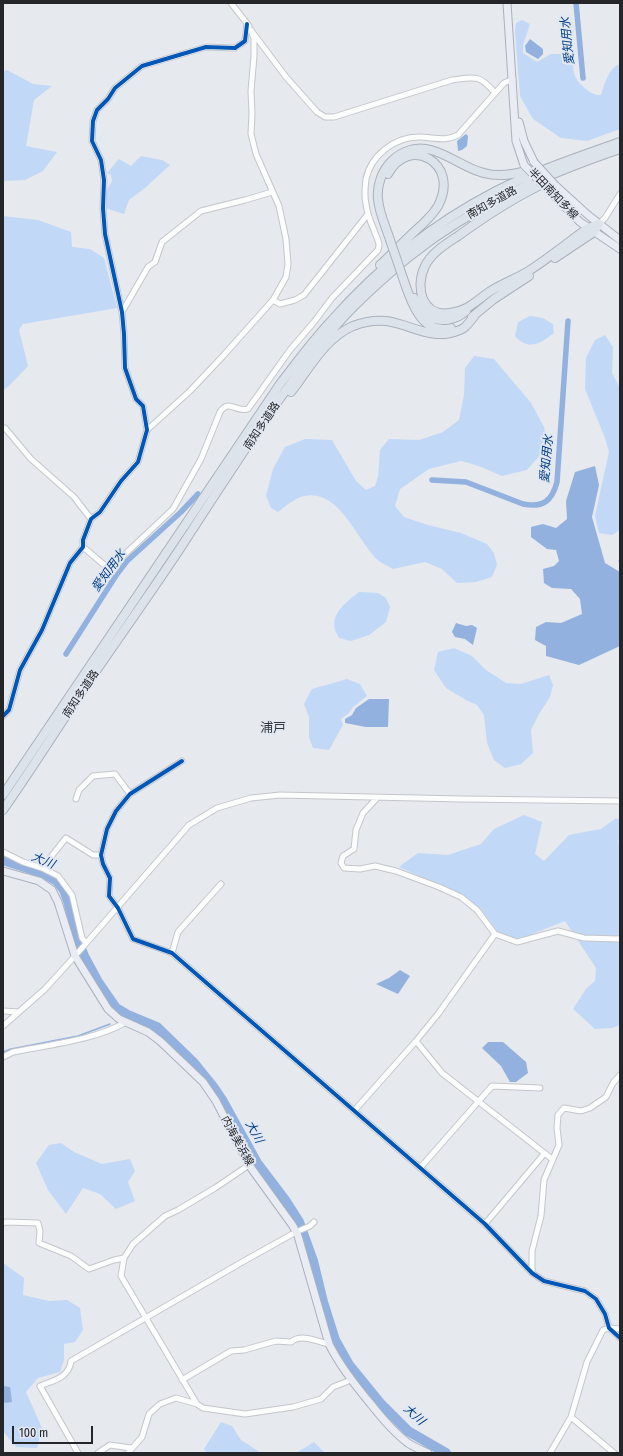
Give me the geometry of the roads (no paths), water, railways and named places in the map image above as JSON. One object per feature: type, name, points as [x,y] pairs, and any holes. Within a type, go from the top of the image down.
[{"type":"highway","points":[[599,224],[494,299],[462,324],[447,329],[431,325],[424,321],[416,311],[378,201],[377,191],[384,169],[393,159],[403,152],[412,150],[426,149],[450,157],[485,174],[505,175],[516,174],[545,165],[620,137]]},
{"type":"highway","name":"南知多道路","points":[[3,795],[280,384],[314,340],[349,301],[391,262],[431,231],[461,211],[527,176],[620,142]]},
{"type":"highway","name":"南知多道路","points":[[3,810],[85,687],[148,597],[258,430],[298,373],[341,320],[381,281],[410,256],[436,237],[496,200],[524,186],[570,167],[620,149]]},
{"type":"highway","points":[[349,301],[350,295],[429,218],[438,206],[444,191],[444,183],[442,173],[433,160],[418,155],[404,158],[391,168],[385,179],[382,191],[383,205],[392,240]]},
{"type":"highway","points":[[470,307],[450,313],[434,312],[429,308],[421,293],[421,280],[425,266],[441,248],[484,217],[529,191],[566,173],[570,167]]},
{"type":"highway","points":[[404,278],[414,299],[426,314],[433,318],[447,320],[455,319],[490,292],[528,271],[591,230]]},
{"type":"highway","points":[[258,430],[265,426],[326,345],[339,334],[353,326],[365,322],[388,322],[424,332],[443,334],[464,328],[475,315]]},
{"type":"main road","name":"半田南知多線","points":[[508,3],[516,141],[524,165],[560,204],[591,230],[620,249]]},
{"type":"main road","name":"半田南知多線","points":[[514,96],[519,126],[534,162],[555,185],[599,224],[620,240]]},
{"type":"main road","name":"内海美浜線","points":[[3,871],[39,881],[52,890],[58,902],[77,954],[108,1009],[114,1016],[148,1032],[160,1041],[203,1082],[216,1101],[249,1164],[285,1213],[296,1232],[329,1344],[351,1380],[382,1417],[409,1443],[428,1453]]},
{"type":"street","points":[[231,3],[286,77],[317,112],[325,117],[334,117],[452,80],[470,77],[485,81],[495,93]]},
{"type":"street","points":[[3,716],[9,710],[20,670],[42,630],[70,563],[83,547],[83,540],[90,519],[100,512],[121,481],[138,462],[147,430],[143,406],[136,399],[125,368],[122,312],[104,234],[104,180],[101,160],[92,141],[93,121],[97,110],[108,99],[115,88],[142,66],[206,47],[235,48],[245,42],[247,24]]},
{"type":"street","points":[[147,430],[190,391],[273,300],[286,277],[288,264],[286,239],[279,206],[256,154],[251,134],[251,91],[254,38],[251,30]]},
{"type":"street","points":[[83,547],[113,571],[123,556],[173,509],[201,459],[221,410],[228,405],[242,410],[248,409],[290,350],[332,298],[378,250],[379,244],[368,214],[365,195],[366,180],[373,163],[382,152],[393,144],[408,138],[418,137],[447,139],[458,135],[504,83],[513,79]]},
{"type":"street","points":[[122,312],[148,268],[155,262],[162,242],[201,211],[272,192]]},
{"type":"street","points":[[599,224],[605,218],[620,194]]},
{"type":"street","points":[[273,300],[280,304],[295,300],[304,295],[368,214]]},
{"type":"street","points":[[3,428],[5,428],[31,459],[74,497],[90,519]]},
{"type":"street","points":[[182,761],[130,794],[116,812],[107,829],[101,854],[103,864],[110,878],[110,896],[118,908],[133,939],[172,953],[485,1224],[532,1273],[544,1281],[585,1291],[596,1299],[605,1314],[609,1328],[620,1338]]},
{"type":"street","points":[[76,800],[79,790],[94,776],[115,774],[130,794]]},
{"type":"street","points":[[3,1026],[45,989],[118,908],[189,825],[217,808],[251,798],[269,796],[620,801]]},
{"type":"street","points":[[377,798],[363,813],[356,830],[354,849],[344,856],[341,862],[344,868],[360,869],[375,866],[396,870],[439,887],[461,897],[477,910],[494,934],[517,942],[558,931],[584,938],[620,939]]},
{"type":"street","points":[[42,868],[66,838],[93,855],[101,854]]},
{"type":"street","points":[[3,852],[58,876],[72,895],[85,945]]},
{"type":"street","points":[[172,953],[178,932],[221,884]]},
{"type":"street","points":[[354,1111],[416,1041],[442,1009],[494,934]]},
{"type":"street","points":[[3,1011],[18,1012]]},
{"type":"street","points":[[3,1057],[13,1052],[82,1039],[120,1026],[126,1022]]},
{"type":"street","points":[[416,1041],[442,1073],[552,1159]]},
{"type":"street","points":[[532,1273],[532,1251],[541,1216],[544,1180],[559,1145],[557,1128],[558,1115],[564,1108],[580,1111],[590,1108],[606,1097],[613,1083],[620,1075]]},
{"type":"street","points":[[420,1168],[492,1086],[540,1088]]},
{"type":"street","points":[[485,1224],[544,1154]]},
{"type":"street","points":[[197,1404],[121,1276],[124,1258],[133,1244],[165,1216],[178,1210],[214,1188],[249,1164]]},
{"type":"street","points":[[78,1453],[40,1386],[65,1374],[70,1368],[71,1361],[314,1222]]},
{"type":"street","points":[[3,1223],[38,1223],[40,1231],[39,1243],[71,1256],[89,1269],[124,1258]]},
{"type":"street","points":[[550,1453],[571,1417],[587,1362],[603,1330],[609,1328],[620,1329]]},
{"type":"street","points":[[182,1380],[231,1351],[244,1350],[276,1341],[291,1342],[294,1339],[309,1338],[329,1344]]},
{"type":"street","points":[[98,1453],[110,1445],[130,1451],[142,1437],[149,1414],[160,1404],[176,1398],[197,1404],[203,1408],[246,1414],[293,1407],[321,1399],[333,1387],[351,1380]]},
{"type":"street","points":[[571,1417],[614,1453]]},
{"type":"waterway","name":"愛知用水","points":[[576,3],[583,78]]},
{"type":"waterway","name":"愛知用水","points":[[432,480],[466,482],[523,504],[536,505],[546,502],[555,489],[557,482],[568,321]]},
{"type":"waterway","name":"愛知用水","points":[[66,654],[117,574],[127,561],[181,512],[198,494]]},
{"type":"waterway","name":"大川","points":[[3,860],[43,873],[57,881],[64,890],[68,901],[79,944],[84,956],[98,982],[116,1008],[128,1015],[157,1027],[193,1062],[214,1088],[257,1163],[285,1200],[299,1222],[313,1261],[323,1302],[335,1340],[349,1365],[380,1403],[408,1431],[446,1453]]},
{"type":"waterway","points":[[3,1052],[11,1049],[78,1036],[110,1024]]},
{"type":"district","name":"浦戸","points":[[273,728]]}]
